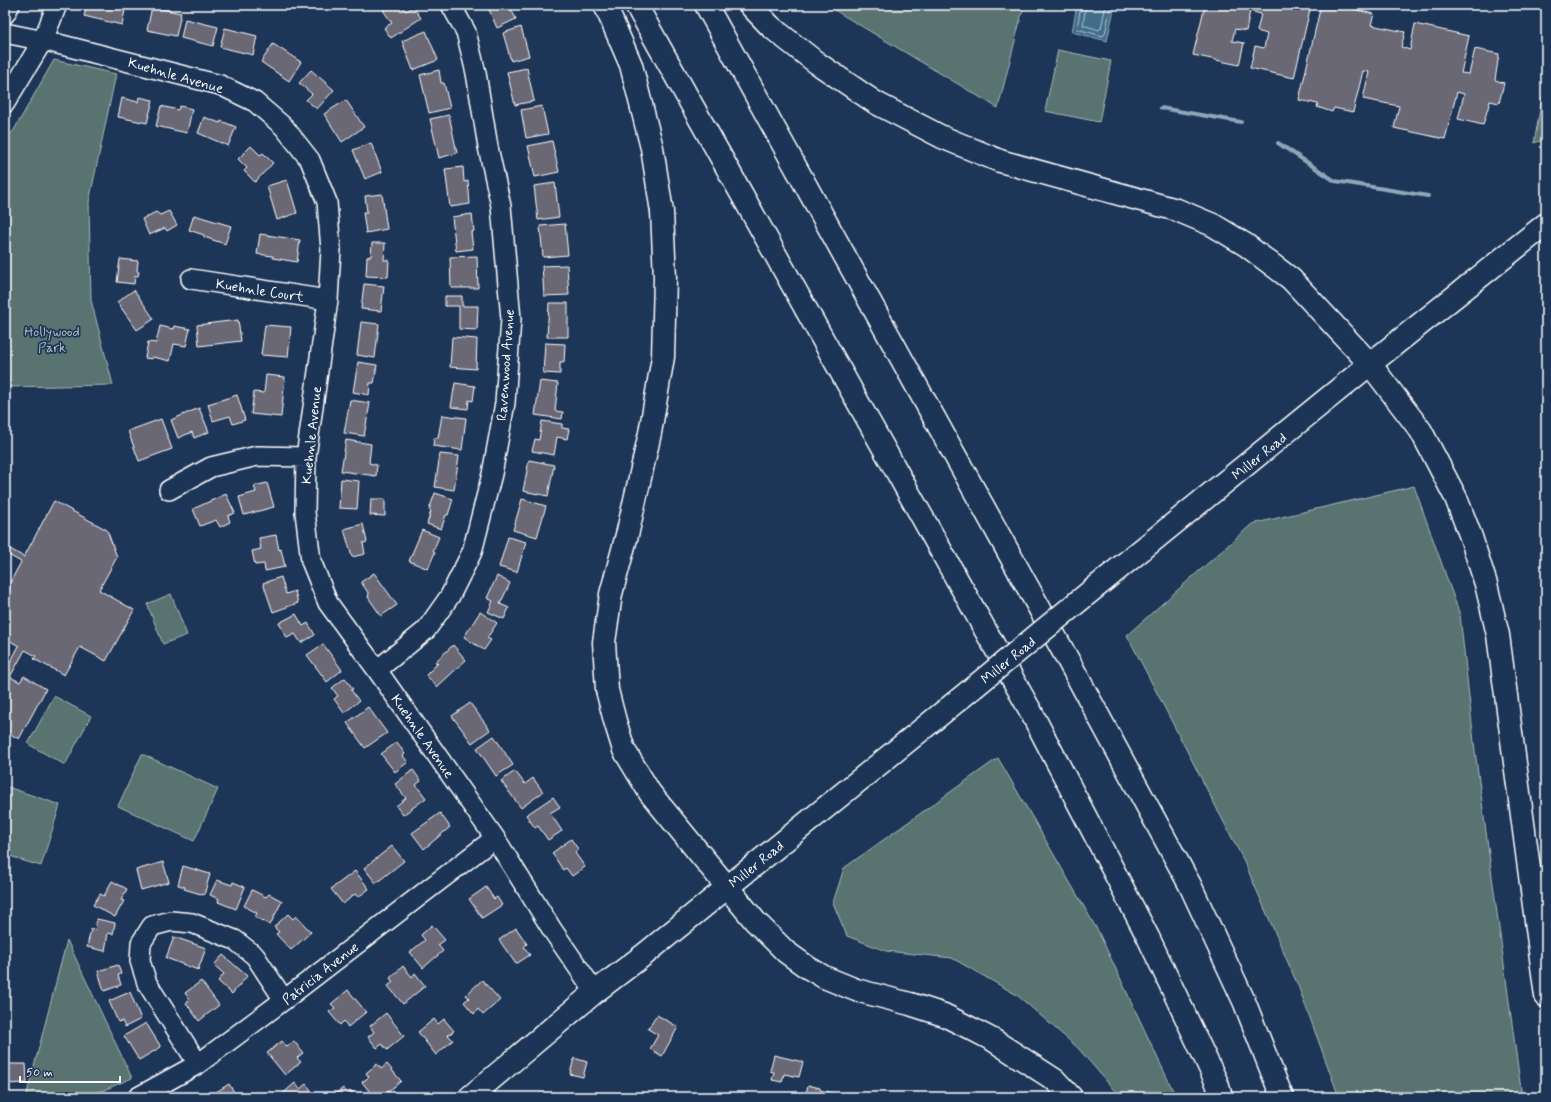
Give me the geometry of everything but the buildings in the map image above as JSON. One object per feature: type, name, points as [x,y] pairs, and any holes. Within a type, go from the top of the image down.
[{"type":"main road","points":[[605,5],[631,65],[652,148],[662,212],[665,278],[663,357],[650,433],[628,531],[611,594],[604,642],[607,690],[624,750],[650,793],[755,921],[786,952],[824,977],[856,990],[910,1004],[944,1015],[968,1026],[993,1040],[1055,1080],[1071,1097]]},
{"type":"main road","points":[[636,5],[1030,710],[1148,937],[1217,1083],[1222,1097]]},
{"type":"main road","points":[[706,5],[1073,668],[1190,885],[1244,1001],[1282,1097]]},
{"type":"main road","points":[[750,5],[771,27],[817,63],[876,103],[942,136],[1000,162],[1177,210],[1213,225],[1246,245],[1291,279],[1370,364],[1421,431],[1430,448],[1456,498],[1471,537],[1486,584],[1498,635],[1546,996]]},
{"type":"main road","name":"Miller Road","points":[[470,1097],[595,992],[728,888],[1370,364],[1546,224]]},
{"type":"street","points":[[5,14],[10,5]]},
{"type":"street","points":[[5,103],[43,40],[57,5]]},
{"type":"street","name":"Ravenwood Avenue","points":[[377,670],[426,630],[450,596],[472,552],[492,474],[505,403],[511,319],[501,206],[488,148],[476,73],[466,32],[451,5]]},
{"type":"street","name":"Kuehnle Avenue","points":[[5,33],[43,40],[220,85],[255,102],[284,127],[310,160],[328,202],[331,250],[328,300],[306,458],[305,512],[311,561],[328,603],[495,838],[553,931],[595,992]]},
{"type":"street","name":"Kuehnle Court","points":[[191,279],[328,300]]},
{"type":"street","points":[[169,490],[211,467],[257,456],[306,458]]},
{"type":"street","name":"Patricia Avenue","points":[[138,1097],[198,1064],[495,838]]},
{"type":"street","points":[[198,1064],[148,983],[142,968],[140,961],[141,942],[152,926],[171,921],[192,923],[235,940],[255,956],[284,1000]]},
{"type":"green space","points":[[826,5],[1024,5],[998,108]]},
{"type":"green space","points":[[1058,50],[1111,61],[1099,122],[1045,111]]},
{"type":"green space","name":"Hollywood Park","points":[[54,60],[116,74],[89,202],[91,300],[113,385],[5,387],[5,141],[14,130]]},
{"type":"green space","points":[[1546,76],[1546,139],[1534,143]]},
{"type":"green space","points":[[1414,486],[1460,615],[1475,751],[1522,1097],[1339,1097],[1299,988],[1244,861],[1127,635],[1252,524]]},
{"type":"green space","points":[[171,594],[187,635],[163,644],[147,604]]},
{"type":"green space","points":[[54,696],[91,716],[65,765],[28,744]]},
{"type":"green space","points":[[142,754],[218,789],[194,841],[118,806]]},
{"type":"green space","points":[[998,758],[1098,931],[1176,1097],[1120,1097],[1078,1048],[1017,995],[952,958],[886,951],[847,936],[833,903],[844,868]]},
{"type":"green space","points":[[5,786],[60,805],[41,866],[5,854]]},
{"type":"green space","points":[[67,940],[132,1078],[104,1090],[80,1097],[26,1097]]},
{"type":"water","points":[[1077,5],[1115,5],[1107,41],[1072,32]]},
{"type":"waterway","points":[[1161,108],[1241,122]]},
{"type":"waterway","points":[[1278,143],[1335,181],[1428,196]]}]
